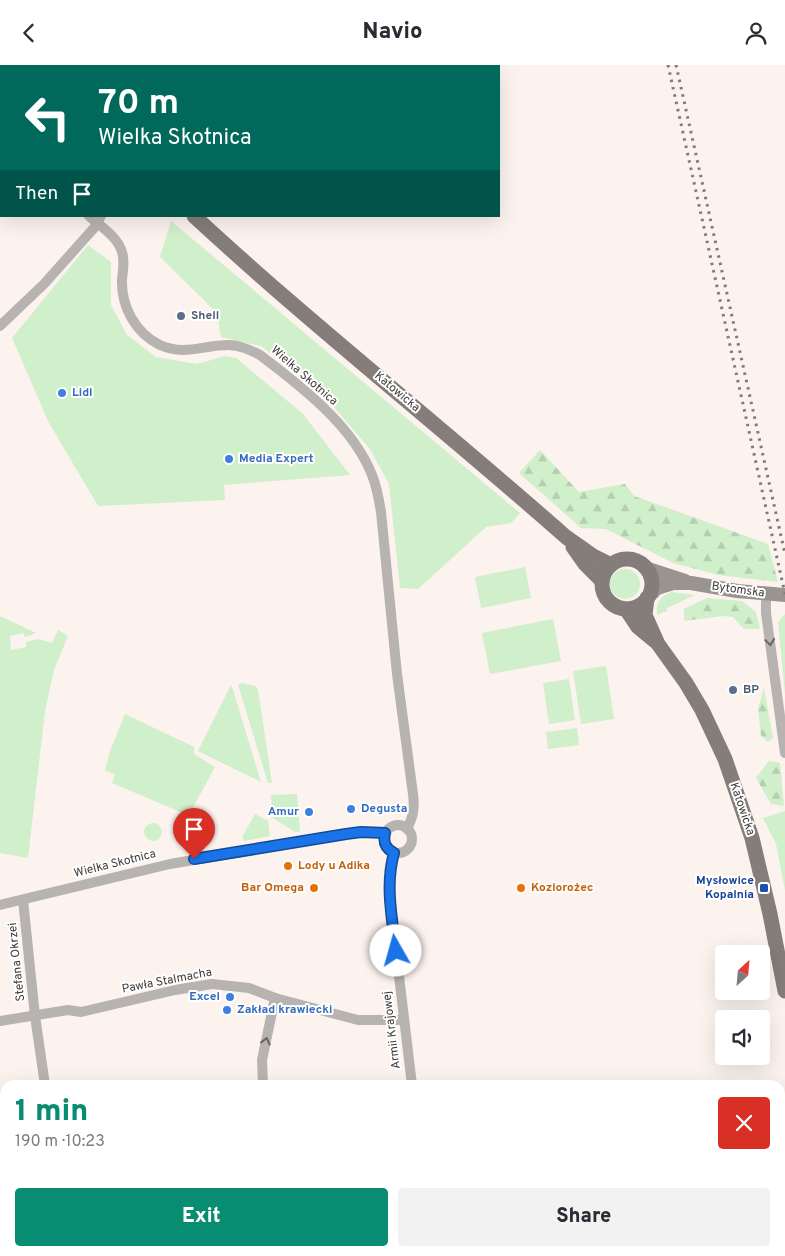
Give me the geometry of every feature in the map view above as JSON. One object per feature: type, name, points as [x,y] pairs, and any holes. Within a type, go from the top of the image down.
[{"type":"main road","name":"Katowicka","points":[[183,217],[228,247]]},
{"type":"main road","name":"Katowicka","points":[[195,217],[566,537],[611,565]]},
{"type":"main road","name":"Katowicka","points":[[566,537],[585,564],[602,581]]},
{"type":"main road","points":[[621,560],[632,560],[645,568],[650,575],[651,591],[642,604],[626,609],[610,603],[602,588],[602,581],[605,571],[611,565],[621,560]]},
{"type":"main road","name":"Katowicka","points":[[647,598],[646,615],[658,643],[702,709],[725,759],[752,839],[770,914],[785,991]]},
{"type":"main road","name":"Katowicka","points":[[626,609],[638,627],[658,643]]},
{"type":"street","points":[[0,326],[44,285],[99,220]]},
{"type":"street","name":"Wielka Skotnica","points":[[99,220],[116,240],[122,251],[124,263],[122,292],[125,305],[131,318],[148,338],[160,345],[176,349],[193,350],[228,345],[250,349],[260,355],[320,405],[344,430],[367,464],[377,489],[381,512],[398,682],[415,808],[407,829]]},
{"type":"street","name":"Bytomska","points":[[645,568],[691,583],[737,591],[785,595]]},
{"type":"street","name":"Bytomska","points":[[647,598],[657,588],[665,585],[691,583]]},
{"type":"street","points":[[766,594],[766,613],[784,749]]},
{"type":"street","points":[[398,825],[407,829],[411,835],[411,845],[404,852],[394,853],[388,850],[384,839],[388,829],[398,825]]},
{"type":"street","name":"Wielka Skotnica","points":[[0,905],[194,859],[346,834],[361,832],[385,833]]},
{"type":"street","name":"Armii Krajowej","points":[[394,853],[391,864],[389,892],[411,1080]]},
{"type":"street","name":"Stefana Okrzei","points":[[0,1021],[35,1016],[23,900]]},
{"type":"street","name":"Pawła Stalmacha","points":[[35,1016],[68,1010],[81,1013],[212,983],[249,988],[275,998],[358,1020],[404,1020]]},
{"type":"street","points":[[263,1080],[262,1060],[275,998]]},
{"type":"street","points":[[35,1016],[44,1080]]},
{"type":"green space","points":[[171,221],[520,513],[511,523],[486,527],[418,589],[400,588],[389,484],[370,449],[321,392],[261,346],[221,337],[217,313],[160,257]]},
{"type":"green space","points":[[88,245],[111,262],[111,305],[127,335],[156,357],[197,364],[225,356],[236,358],[303,414],[350,475],[224,485],[225,500],[98,506],[49,423],[12,338]]},
{"type":"green space","points":[[540,450],[579,492],[625,484],[634,496],[768,544],[778,582],[718,575],[673,563],[606,529],[581,528],[519,473]]},
{"type":"green space","points":[[525,567],[531,598],[481,608],[475,577]]},
{"type":"green space","points":[[625,569],[636,573],[640,584],[636,595],[625,599],[614,595],[610,584],[614,573]]},
{"type":"green space","points":[[671,592],[695,595],[667,608],[667,611],[657,615],[657,607],[660,601]]},
{"type":"green space","points":[[707,598],[742,601],[756,612],[760,629],[744,629],[733,617],[723,616],[684,621],[684,609]]},
{"type":"green space","points":[[785,614],[785,694],[778,622]]},
{"type":"green space","points":[[0,616],[36,633],[25,637],[23,633],[10,636],[11,650],[26,647],[26,642],[38,639],[52,643],[58,630],[68,636],[54,670],[45,711],[28,858],[0,853]]},
{"type":"green space","points":[[553,619],[561,661],[490,674],[482,633]]},
{"type":"green space","points":[[606,666],[614,719],[581,724],[573,671]]},
{"type":"green space","points":[[569,679],[575,720],[549,724],[543,683]]},
{"type":"green space","points":[[242,683],[255,686],[258,690],[272,783],[268,783],[238,685]]},
{"type":"green space","points":[[231,685],[233,690],[261,782],[198,751]]},
{"type":"green space","points":[[764,688],[773,738],[768,742],[761,736],[758,708]]},
{"type":"green space","points":[[125,714],[194,747],[194,754],[215,767],[190,813],[185,814],[112,783],[115,775],[105,770],[110,751]]},
{"type":"green space","points":[[577,728],[579,745],[548,749],[546,732]]},
{"type":"green space","points":[[769,761],[780,763],[784,806],[771,804],[756,778]]},
{"type":"green space","points":[[297,794],[300,832],[295,832],[273,818],[271,795]]},
{"type":"green space","points":[[785,811],[785,890],[776,844],[763,818]]},
{"type":"green space","points":[[255,814],[268,821],[270,836],[244,841],[242,837]]},
{"type":"green space","points":[[149,823],[157,823],[162,828],[160,839],[149,841],[144,836],[144,828]]},
{"type":"railway","points":[[668,65],[785,594]]},
{"type":"railway","points":[[676,65],[785,554]]},
{"type":"place","name":"Shell","points":[[181,316]]},
{"type":"place","name":"Lidl","points":[[62,393]]},
{"type":"place","name":"Media Expert","points":[[229,459]]},
{"type":"place","name":"BP","points":[[733,690]]},
{"type":"place","name":"Degusta","points":[[351,809]]},
{"type":"place","name":"Amur","points":[[309,812]]},
{"type":"place","name":"Lody u Adika","points":[[288,866]]},
{"type":"place","name":"Bar Omega","points":[[314,888]]},
{"type":"place","name":"Koziorożec","points":[[521,888]]},
{"type":"place","name":"Mysłowice Kopalnia","points":[[764,888]]},
{"type":"place","name":"Excel","points":[[230,997]]},
{"type":"place","name":"Zakład krawiecki","points":[[227,1010]]},
{"type":"route","points":[[194,859],[346,834],[361,832],[385,833],[385,845],[388,850],[394,853],[391,864],[389,892],[396,951]]}]
